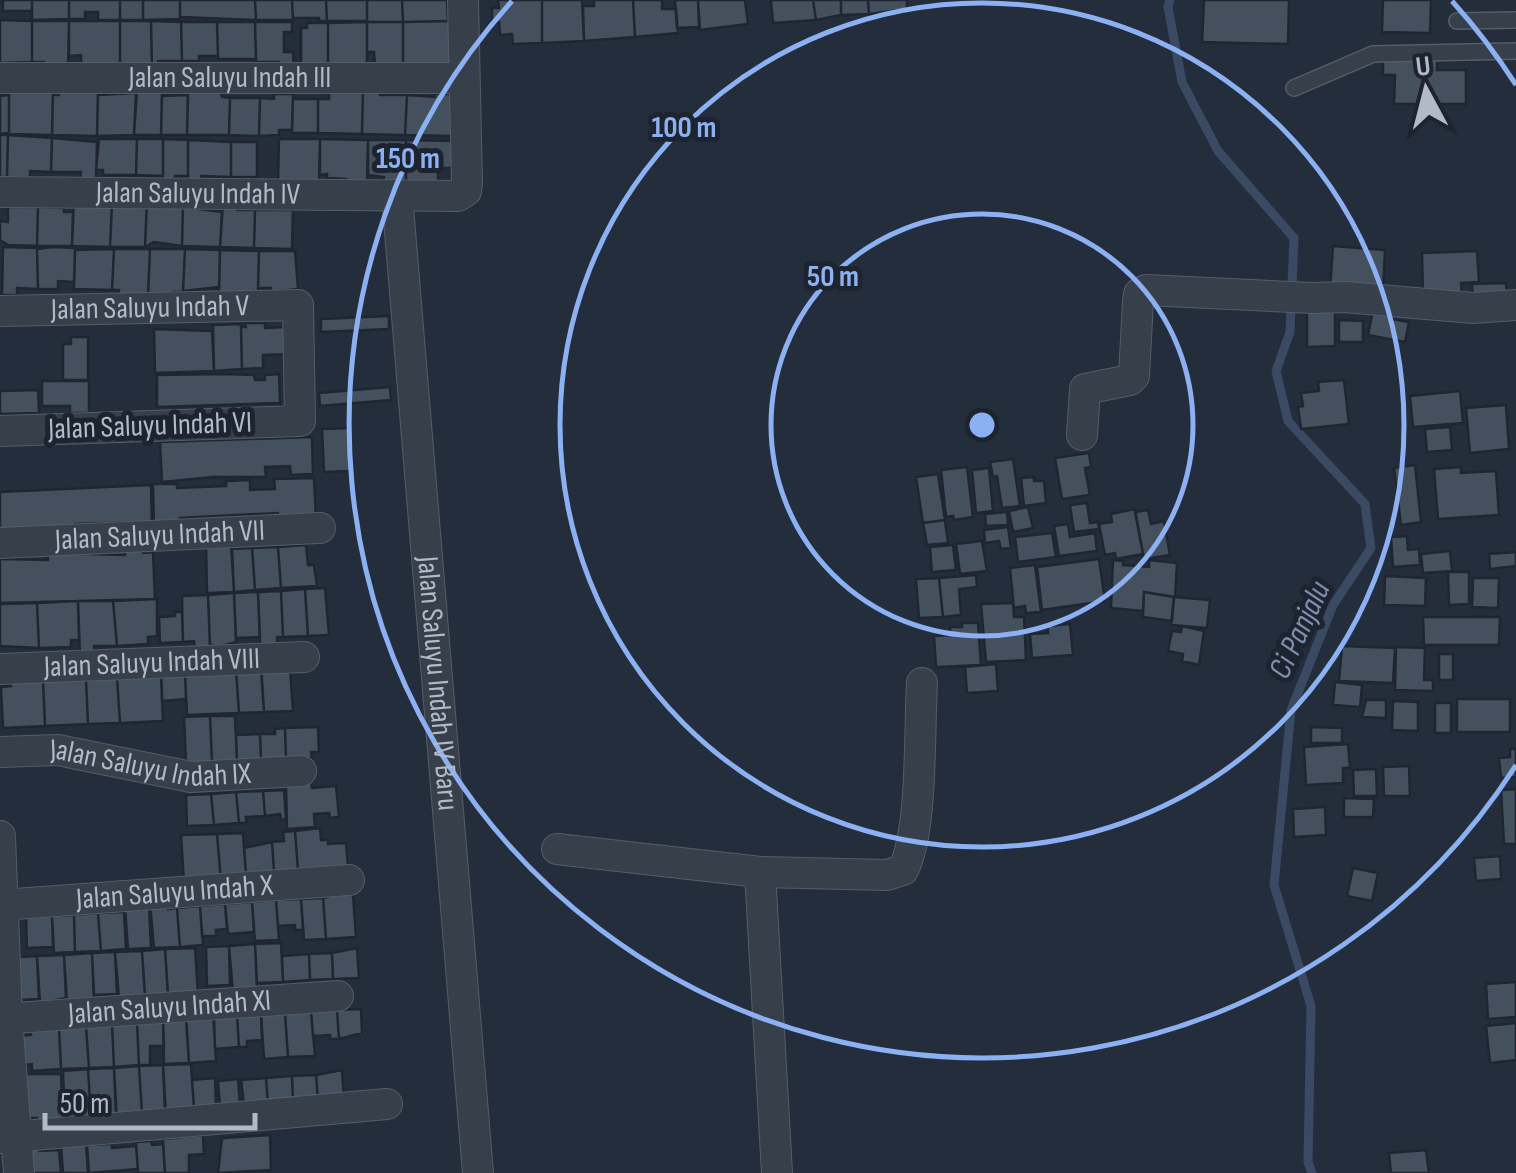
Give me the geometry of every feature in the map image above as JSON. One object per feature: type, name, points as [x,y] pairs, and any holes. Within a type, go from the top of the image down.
[{"type":"street","points":[[462,0],[462,78]]},
{"type":"street","name":"Jalan Saluyu Indah III","points":[[0,78],[462,78]]},
{"type":"street","name":"Jalan Saluyu Indah IV","points":[[0,192],[458,196],[466,191],[462,78]]},
{"type":"street","name":"Jalan Saluyu Indah IV Baru","points":[[397,195],[478,1173]]},
{"type":"street","points":[[1082,435],[1084,388],[1134,376],[1139,294],[1146,290],[1345,297],[1474,308],[1516,305]]},
{"type":"street","name":"Jalan Saluyu Indah V","points":[[0,310],[298,304],[300,421]]},
{"type":"street","name":"Jalan Saluyu Indah VI","points":[[0,431],[300,421]]},
{"type":"street","name":"Jalan Saluyu Indah VII","points":[[0,543],[320,528]]},
{"type":"street","name":"Jalan Saluyu Indah VIII","points":[[0,669],[304,657]]},
{"type":"street","points":[[557,848],[760,872],[887,875],[907,863],[922,684]]},
{"type":"street","name":"Jalan Saluyu Indah IX","points":[[0,752],[58,750],[191,777],[301,771]]},
{"type":"street","points":[[0,836],[8,1138],[19,1173]]},
{"type":"street","points":[[760,872],[777,1173]]},
{"type":"street","name":"Jalan Saluyu Indah X","points":[[2,904],[349,880]]},
{"type":"street","name":"Jalan Saluyu Indah XI","points":[[4,1018],[338,996]]},
{"type":"street","points":[[8,1138],[387,1104]]},
{"type":"lane","points":[[1457,21],[1516,20]]},
{"type":"lane","points":[[1294,88],[1373,54],[1516,51]]},
{"type":"building","points":[[3,0],[32,0],[32,11],[3,11]]},
{"type":"building","points":[[32,0],[69,0],[69,19],[32,20]]},
{"type":"building","points":[[69,0],[120,0],[120,20],[98,20],[98,12],[85,12],[85,19],[69,19]]},
{"type":"building","points":[[120,0],[143,0],[143,20],[120,20]]},
{"type":"building","points":[[143,0],[180,0],[180,19],[143,20]]},
{"type":"building","points":[[180,0],[255,0],[256,20],[180,17]]},
{"type":"building","points":[[255,0],[292,0],[293,20],[256,20]]},
{"type":"building","points":[[292,0],[326,0],[327,21],[293,18]]},
{"type":"building","points":[[326,0],[367,0],[367,21],[327,21]]},
{"type":"building","points":[[367,0],[402,0],[403,22],[367,22]]},
{"type":"building","points":[[402,0],[447,0],[448,21],[403,22]]},
{"type":"building","points":[[498,0],[542,0],[542,43],[513,44],[512,34],[500,35],[499,22],[492,22],[492,8],[499,8]]},
{"type":"building","points":[[542,0],[582,0],[584,41],[542,43]]},
{"type":"building","points":[[594,0],[633,0],[635,37],[584,41],[583,6],[594,6]]},
{"type":"building","points":[[633,0],[662,0],[662,9],[676,9],[678,33],[635,37]]},
{"type":"building","points":[[675,0],[698,0],[699,27],[677,28]]},
{"type":"building","points":[[698,0],[745,0],[748,24],[700,30]]},
{"type":"building","points":[[771,0],[813,0],[816,20],[773,23]]},
{"type":"building","points":[[813,0],[841,0],[841,15],[816,20]]},
{"type":"building","points":[[841,0],[868,0],[869,14],[841,15]]},
{"type":"building","points":[[868,0],[907,0],[907,9],[869,14]]},
{"type":"building","points":[[1204,0],[1289,0],[1288,44],[1202,42]]},
{"type":"building","points":[[1383,0],[1431,0],[1430,33],[1382,32]]},
{"type":"building","points":[[0,20],[32,21],[32,62],[0,63]]},
{"type":"building","points":[[32,21],[69,21],[68,69],[44,68],[44,62],[32,62]]},
{"type":"building","points":[[69,21],[120,21],[120,67],[81,66],[81,55],[69,56]]},
{"type":"building","points":[[120,21],[151,21],[152,69],[120,67]]},
{"type":"building","points":[[151,21],[181,22],[182,61],[158,61],[158,69],[152,69]]},
{"type":"building","points":[[452,21],[453,70],[403,65],[403,22]]},
{"type":"building","points":[[181,22],[217,22],[218,56],[182,61]]},
{"type":"building","points":[[217,22],[255,22],[256,59],[218,59]]},
{"type":"building","points":[[255,22],[292,22],[292,32],[284,32],[284,52],[293,52],[294,70],[279,70],[279,62],[256,62]]},
{"type":"building","points":[[367,22],[367,70],[328,64],[328,23]]},
{"type":"building","points":[[367,22],[403,22],[403,72],[375,65],[374,52],[367,52]]},
{"type":"building","points":[[307,23],[328,23],[328,64],[301,65],[301,28],[307,28]]},
{"type":"building","points":[[1383,58],[1437,58],[1437,70],[1466,70],[1466,104],[1394,104],[1395,75],[1383,75]]},
{"type":"building","points":[[9,89],[53,90],[52,135],[9,134]]},
{"type":"building","points":[[98,89],[97,136],[52,135],[53,95],[59,95],[59,90]]},
{"type":"building","points":[[137,90],[162,91],[161,135],[134,135]]},
{"type":"building","points":[[363,90],[362,134],[318,133],[318,99],[329,99],[329,91]]},
{"type":"building","points":[[363,90],[380,90],[380,95],[407,95],[405,135],[362,134]]},
{"type":"building","points":[[188,91],[221,91],[222,97],[230,98],[229,135],[187,135]]},
{"type":"building","points":[[136,93],[134,135],[97,136],[98,95]]},
{"type":"building","points":[[274,94],[293,94],[292,130],[259,136],[260,98],[274,99]]},
{"type":"building","points":[[293,94],[295,99],[318,99],[318,133],[292,133]]},
{"type":"building","points":[[451,94],[452,136],[405,135],[407,95]]},
{"type":"building","points":[[9,95],[9,133],[0,134],[0,96]]},
{"type":"building","points":[[188,95],[187,135],[161,135],[162,96]]},
{"type":"building","points":[[230,98],[260,98],[259,136],[229,135]]},
{"type":"building","points":[[0,135],[8,135],[7,177],[0,177]]},
{"type":"building","points":[[8,135],[52,138],[51,172],[30,171],[30,178],[7,177]]},
{"type":"building","points":[[52,138],[97,142],[96,180],[80,181],[81,172],[51,172]]},
{"type":"building","points":[[99,139],[137,139],[136,175],[103,175],[103,170],[96,170]]},
{"type":"building","points":[[137,139],[163,139],[163,176],[136,175]]},
{"type":"building","points":[[163,139],[188,140],[188,176],[175,176],[174,182],[163,182]]},
{"type":"building","points":[[279,139],[320,139],[319,181],[278,182]]},
{"type":"building","points":[[320,139],[368,140],[367,182],[346,182],[320,175]]},
{"type":"building","points":[[188,140],[231,142],[231,177],[201,176],[201,183],[188,182]]},
{"type":"building","points":[[368,140],[406,140],[406,183],[383,182],[384,177],[368,175]]},
{"type":"building","points":[[406,140],[454,141],[454,168],[438,168],[438,183],[406,183]]},
{"type":"building","points":[[231,142],[257,142],[257,177],[231,177]]},
{"type":"building","points":[[74,198],[112,204],[110,247],[72,246]]},
{"type":"building","points":[[147,201],[145,247],[110,247],[112,204]]},
{"type":"building","points":[[147,201],[183,207],[182,246],[154,242],[145,247]]},
{"type":"building","points":[[223,203],[237,203],[237,210],[255,210],[254,248],[220,247]]},
{"type":"building","points":[[8,207],[38,207],[37,246],[8,245],[0,240],[0,221],[8,222]]},
{"type":"building","points":[[38,207],[73,212],[72,246],[37,246]]},
{"type":"building","points":[[183,207],[222,212],[220,247],[182,246]]},
{"type":"building","points":[[255,210],[293,210],[292,249],[254,248]]},
{"type":"building","points":[[1333,246],[1385,250],[1383,293],[1330,289]]},
{"type":"building","points":[[3,247],[37,248],[38,289],[17,288],[17,295],[2,295]]},
{"type":"building","points":[[75,248],[74,282],[58,281],[58,289],[38,289],[37,249]]},
{"type":"building","points":[[114,249],[112,290],[74,289],[75,250]]},
{"type":"building","points":[[114,249],[150,249],[148,296],[118,296],[119,290],[112,290]]},
{"type":"building","points":[[150,249],[185,249],[183,292],[173,292],[173,297],[148,296]]},
{"type":"building","points":[[185,249],[220,250],[219,287],[183,291]]},
{"type":"building","points":[[220,250],[259,251],[258,294],[219,295]]},
{"type":"building","points":[[259,251],[295,251],[298,289],[271,292],[271,288],[258,288]]},
{"type":"building","points":[[1477,251],[1479,282],[1461,283],[1462,296],[1423,297],[1422,253]]},
{"type":"building","points":[[1506,283],[1507,299],[1473,300],[1472,284]]},
{"type":"building","points":[[1307,304],[1335,304],[1335,346],[1307,347]]},
{"type":"building","points":[[1374,305],[1394,309],[1392,319],[1409,322],[1405,342],[1368,335]]},
{"type":"building","points":[[389,316],[389,329],[321,332],[321,319]]},
{"type":"building","points":[[1339,320],[1363,321],[1363,342],[1339,342]]},
{"type":"building","points":[[245,323],[265,323],[265,328],[288,327],[289,354],[263,355],[263,368],[242,369],[241,327],[246,327]]},
{"type":"building","points":[[241,324],[242,369],[214,371],[213,325]]},
{"type":"building","points":[[154,329],[212,331],[214,371],[155,373]]},
{"type":"building","points":[[71,337],[88,337],[88,380],[63,380],[63,344],[71,344]]},
{"type":"building","points":[[279,374],[280,403],[157,407],[157,375],[254,375],[255,380],[265,380],[265,375]]},
{"type":"building","points":[[1344,380],[1349,424],[1301,429],[1301,393],[1319,391],[1318,382]]},
{"type":"building","points":[[42,381],[89,381],[89,413],[70,413],[70,406],[42,406]]},
{"type":"building","points":[[390,387],[391,400],[320,406],[319,393]]},
{"type":"building","points":[[38,390],[39,413],[0,414],[0,391]]},
{"type":"building","points":[[1460,391],[1463,423],[1413,427],[1410,396]]},
{"type":"building","points":[[1506,405],[1509,449],[1470,453],[1466,408]]},
{"type":"building","points":[[1450,427],[1452,450],[1427,452],[1425,429]]},
{"type":"building","points":[[349,428],[351,471],[324,472],[322,429]]},
{"type":"building","points":[[312,437],[313,474],[291,475],[290,466],[265,467],[266,477],[162,482],[160,442]]},
{"type":"building","points":[[1089,453],[1091,467],[1085,468],[1090,495],[1062,499],[1055,458]]},
{"type":"building","points":[[1013,459],[1020,506],[1002,508],[997,476],[993,477],[990,462]]},
{"type":"building","points":[[1415,465],[1421,522],[1401,525],[1394,468]]},
{"type":"building","points":[[967,467],[973,517],[954,520],[953,516],[946,517],[941,470]]},
{"type":"building","points":[[1461,467],[1461,473],[1496,471],[1499,515],[1438,519],[1434,469]]},
{"type":"building","points":[[989,468],[993,511],[976,513],[972,470]]},
{"type":"building","points":[[938,474],[945,520],[923,523],[916,477]]},
{"type":"building","points":[[1034,477],[1034,481],[1044,481],[1046,503],[1024,506],[1021,478]]},
{"type":"building","points":[[314,478],[316,520],[279,521],[278,513],[180,518],[180,527],[154,528],[153,484],[177,484],[177,488],[226,486],[226,481],[250,480],[250,490],[275,489],[274,479]]},
{"type":"building","points":[[151,485],[152,528],[138,522],[75,524],[75,531],[0,537],[0,492]]},
{"type":"building","points":[[1087,503],[1090,523],[1098,522],[1099,529],[1074,532],[1070,505]]},
{"type":"building","points":[[1028,507],[1033,528],[1013,532],[1009,511]]},
{"type":"building","points":[[1135,509],[1143,554],[1116,559],[1115,553],[1105,555],[1099,524],[1112,522],[1111,514]]},
{"type":"building","points":[[1148,510],[1151,524],[1164,521],[1170,555],[1145,559],[1135,512]]},
{"type":"building","points":[[1007,512],[1008,525],[986,526],[985,514]]},
{"type":"building","points":[[945,520],[948,543],[927,545],[923,523]]},
{"type":"building","points":[[1068,524],[1070,537],[1095,533],[1097,551],[1059,556],[1054,526]]},
{"type":"building","points":[[1008,527],[1011,548],[1001,549],[999,541],[985,543],[984,530]]},
{"type":"building","points":[[1052,533],[1056,557],[1018,562],[1015,537]]},
{"type":"building","points":[[1407,536],[1408,550],[1419,549],[1420,565],[1393,567],[1391,537]]},
{"type":"building","points":[[982,541],[987,571],[960,574],[956,544]]},
{"type":"building","points":[[231,543],[234,592],[207,593],[206,544]]},
{"type":"building","points":[[306,545],[308,565],[314,565],[317,586],[281,588],[278,547]]},
{"type":"building","points":[[953,545],[956,570],[932,572],[930,547]]},
{"type":"building","points":[[278,547],[281,588],[255,590],[252,548]]},
{"type":"building","points":[[252,548],[255,590],[234,592],[232,549]]},
{"type":"building","points":[[142,549],[143,553],[153,552],[155,599],[0,603],[0,559],[48,560],[48,553],[125,555],[125,550]]},
{"type":"building","points":[[1450,551],[1452,571],[1423,573],[1421,554]]},
{"type":"building","points":[[1516,552],[1516,566],[1490,569],[1489,554]]},
{"type":"building","points":[[1099,559],[1105,601],[1042,610],[1037,567]]},
{"type":"building","points":[[1113,560],[1149,567],[1149,560],[1177,563],[1175,597],[1144,592],[1143,611],[1111,608]]},
{"type":"building","points":[[1035,565],[1041,612],[1026,613],[1025,606],[1014,608],[1010,568]]},
{"type":"building","points":[[1448,572],[1469,572],[1469,604],[1449,605]]},
{"type":"building","points":[[976,575],[977,587],[959,589],[961,615],[943,617],[939,578]]},
{"type":"building","points":[[1385,576],[1426,578],[1425,606],[1384,605]]},
{"type":"building","points":[[939,578],[943,617],[919,618],[916,579]]},
{"type":"building","points":[[1473,578],[1499,578],[1498,608],[1472,607]]},
{"type":"building","points":[[325,588],[329,635],[308,636],[305,589]]},
{"type":"building","points":[[305,589],[308,636],[283,637],[281,591]]},
{"type":"building","points":[[281,591],[283,637],[277,637],[277,645],[260,645],[258,592]]},
{"type":"building","points":[[258,592],[260,637],[236,638],[234,593]]},
{"type":"building","points":[[1144,592],[1174,597],[1172,621],[1143,617]]},
{"type":"building","points":[[234,593],[236,642],[210,645],[208,595]]},
{"type":"building","points":[[208,595],[210,649],[195,649],[194,641],[183,642],[182,596]]},
{"type":"building","points":[[1174,597],[1210,600],[1207,628],[1171,625]]},
{"type":"building","points":[[157,599],[157,636],[148,637],[148,644],[117,646],[113,601]]},
{"type":"building","points":[[78,601],[79,640],[71,640],[71,647],[39,648],[37,603]]},
{"type":"building","points":[[78,601],[113,601],[117,646],[94,646],[94,654],[80,655]]},
{"type":"building","points":[[37,603],[39,648],[0,646],[0,604]]},
{"type":"building","points":[[1013,603],[1014,617],[1024,617],[1026,660],[986,662],[981,604]]},
{"type":"building","points":[[175,612],[182,612],[183,642],[160,643],[159,617],[175,616]]},
{"type":"building","points":[[1423,617],[1500,617],[1499,645],[1424,645]]},
{"type":"building","points":[[962,623],[978,623],[981,665],[936,667],[934,636],[950,635],[950,627],[962,627]]},
{"type":"building","points":[[1070,624],[1073,655],[1032,658],[1030,634],[1048,633],[1048,626]]},
{"type":"building","points":[[1182,626],[1204,631],[1199,665],[1182,661],[1183,654],[1168,651],[1172,631],[1181,632]]},
{"type":"building","points":[[1342,646],[1395,648],[1393,683],[1339,681]]},
{"type":"building","points":[[1396,647],[1425,648],[1424,680],[1433,680],[1433,691],[1395,690]]},
{"type":"building","points":[[1439,654],[1453,654],[1453,680],[1439,680]]},
{"type":"building","points":[[261,663],[264,712],[239,713],[236,671]]},
{"type":"building","points":[[996,664],[998,691],[967,693],[965,667]]},
{"type":"building","points":[[161,668],[163,721],[120,723],[117,678]]},
{"type":"building","points":[[236,668],[239,713],[187,715],[185,673]]},
{"type":"building","points":[[290,668],[293,711],[264,712],[261,670]]},
{"type":"building","points":[[185,673],[186,699],[162,701],[161,674]]},
{"type":"building","points":[[11,678],[43,681],[45,726],[3,728],[1,687],[11,686]]},
{"type":"building","points":[[117,678],[120,723],[88,724],[86,679]]},
{"type":"building","points":[[86,679],[88,724],[45,726],[43,681]]},
{"type":"building","points":[[1335,682],[1362,685],[1360,707],[1333,705]]},
{"type":"building","points":[[1457,699],[1510,699],[1510,732],[1457,732]]},
{"type":"building","points":[[1366,700],[1386,700],[1386,718],[1362,717]]},
{"type":"building","points":[[1393,701],[1418,702],[1418,731],[1392,730]]},
{"type":"building","points":[[1435,703],[1451,703],[1451,733],[1435,733]]},
{"type":"building","points":[[210,716],[212,762],[186,763],[184,717]]},
{"type":"building","points":[[210,716],[235,716],[237,761],[212,762]]},
{"type":"building","points":[[318,727],[319,752],[311,752],[312,758],[286,759],[285,728]]},
{"type":"building","points":[[1311,727],[1342,728],[1342,743],[1311,743]]},
{"type":"building","points":[[285,728],[286,759],[261,760],[260,734],[275,734],[275,729]]},
{"type":"building","points":[[260,734],[261,760],[237,761],[236,735]]},
{"type":"building","points":[[1348,744],[1350,768],[1343,768],[1343,783],[1306,785],[1304,747]]},
{"type":"building","points":[[1510,749],[1516,749],[1516,777],[1501,778],[1499,758],[1510,757]]},
{"type":"building","points":[[1409,766],[1410,796],[1384,796],[1383,767]]},
{"type":"building","points":[[1376,769],[1377,796],[1354,796],[1353,770]]},
{"type":"building","points":[[311,781],[312,788],[336,786],[339,817],[314,814],[315,827],[287,829],[286,783]]},
{"type":"building","points":[[1516,789],[1516,844],[1504,844],[1501,790]]},
{"type":"building","points":[[284,790],[286,819],[281,820],[280,814],[265,816],[263,791]]},
{"type":"building","points":[[263,791],[265,816],[246,817],[246,823],[239,823],[236,792]]},
{"type":"building","points":[[236,792],[239,823],[214,825],[211,794]]},
{"type":"building","points":[[211,794],[214,825],[187,826],[186,795]]},
{"type":"building","points":[[1344,798],[1374,799],[1373,817],[1344,817]]},
{"type":"building","points":[[1325,807],[1326,835],[1294,837],[1293,809]]},
{"type":"building","points":[[320,828],[321,840],[328,840],[328,844],[346,843],[348,867],[298,870],[295,831]]},
{"type":"building","points":[[295,831],[298,870],[274,872],[272,842],[284,841],[283,832]]},
{"type":"building","points":[[243,833],[246,874],[221,881],[217,834]]},
{"type":"building","points":[[217,834],[221,881],[184,883],[181,835]]},
{"type":"building","points":[[272,842],[274,872],[246,874],[244,848]]},
{"type":"building","points":[[1500,856],[1501,879],[1476,881],[1474,858]]},
{"type":"building","points":[[1353,868],[1378,873],[1372,901],[1347,896]]},
{"type":"building","points":[[328,893],[353,895],[356,937],[326,939],[323,898]]},
{"type":"building","points":[[323,898],[326,939],[304,940],[301,899]]},
{"type":"building","points":[[301,899],[303,930],[295,930],[295,925],[278,926],[276,900]]},
{"type":"building","points":[[276,900],[279,940],[255,941],[252,902]]},
{"type":"building","points":[[167,902],[168,909],[177,908],[180,947],[154,948],[150,903]]},
{"type":"building","points":[[252,902],[254,932],[228,934],[225,904]]},
{"type":"building","points":[[225,904],[227,929],[216,930],[216,936],[202,936],[200,906]]},
{"type":"building","points":[[149,906],[151,948],[128,949],[125,907]]},
{"type":"building","points":[[200,906],[203,945],[180,947],[177,908]]},
{"type":"building","points":[[124,912],[126,949],[101,951],[98,913]]},
{"type":"building","points":[[98,913],[101,951],[75,952],[74,915]]},
{"type":"building","points":[[74,915],[75,952],[54,953],[52,916]]},
{"type":"building","points":[[52,916],[53,947],[27,948],[26,918]]},
{"type":"building","points":[[281,943],[283,982],[257,983],[255,944]]},
{"type":"building","points":[[255,944],[257,990],[233,992],[229,946]]},
{"type":"building","points":[[229,946],[230,985],[207,986],[206,947]]},
{"type":"building","points":[[195,948],[198,995],[168,996],[165,949]]},
{"type":"building","points":[[357,948],[359,978],[333,979],[332,953]]},
{"type":"building","points":[[165,949],[168,994],[145,995],[142,951]]},
{"type":"building","points":[[142,951],[145,997],[119,998],[115,952]]},
{"type":"building","points":[[115,952],[117,994],[94,995],[92,953]]},
{"type":"building","points":[[92,953],[94,1002],[67,1004],[64,955]]},
{"type":"building","points":[[332,953],[333,979],[310,980],[309,954]]},
{"type":"building","points":[[309,954],[310,980],[283,982],[282,956]]},
{"type":"building","points":[[64,955],[66,998],[40,1003],[37,956]]},
{"type":"building","points":[[37,956],[39,999],[18,1000],[17,957]]},
{"type":"building","points":[[1516,982],[1516,1017],[1488,1019],[1486,984]]},
{"type":"building","points":[[361,1009],[362,1033],[339,1039],[337,1010]]},
{"type":"building","points":[[337,1010],[339,1039],[313,1036],[311,1011]]},
{"type":"building","points":[[311,1011],[315,1056],[288,1057],[285,1013]]},
{"type":"building","points":[[213,1013],[216,1061],[189,1063],[186,1019]]},
{"type":"building","points":[[285,1013],[288,1057],[264,1059],[261,1014]]},
{"type":"building","points":[[186,1014],[189,1063],[164,1064],[163,1020]]},
{"type":"building","points":[[261,1014],[262,1040],[247,1041],[247,1047],[239,1047],[237,1016]]},
{"type":"building","points":[[237,1016],[239,1047],[215,1049],[214,1017]]},
{"type":"building","points":[[163,1020],[164,1046],[150,1046],[150,1065],[139,1065],[137,1022]]},
{"type":"building","points":[[137,1022],[139,1065],[114,1067],[112,1024]]},
{"type":"building","points":[[1516,1023],[1516,1060],[1490,1063],[1486,1026]]},
{"type":"building","points":[[112,1024],[114,1067],[89,1068],[86,1026]]},
{"type":"building","points":[[86,1026],[89,1068],[61,1069],[59,1028]]},
{"type":"building","points":[[59,1028],[61,1069],[32,1071],[32,1064],[21,1065],[20,1036],[31,1035],[30,1029]]},
{"type":"building","points":[[191,1064],[194,1108],[166,1116],[163,1065]]},
{"type":"building","points":[[163,1065],[165,1113],[142,1114],[139,1066]]},
{"type":"building","points":[[139,1066],[142,1114],[116,1116],[114,1068]]},
{"type":"building","points":[[114,1068],[117,1121],[91,1118],[88,1069]]},
{"type":"building","points":[[88,1069],[91,1118],[65,1123],[63,1071]]},
{"type":"building","points":[[342,1070],[344,1099],[318,1100],[316,1075]]},
{"type":"building","points":[[25,1074],[61,1074],[63,1122],[37,1123],[37,1118],[25,1118]]},
{"type":"building","points":[[316,1075],[318,1100],[293,1102],[292,1076]]},
{"type":"building","points":[[292,1076],[293,1102],[268,1104],[266,1078]]},
{"type":"building","points":[[215,1078],[216,1106],[194,1108],[192,1080]]},
{"type":"building","points":[[266,1078],[268,1104],[244,1105],[241,1080]]},
{"type":"building","points":[[238,1079],[240,1105],[220,1106],[218,1081]]},
{"type":"building","points":[[203,1135],[204,1154],[189,1155],[189,1173],[165,1173],[163,1139]]},
{"type":"building","points":[[270,1135],[271,1170],[218,1173],[222,1138]]},
{"type":"building","points":[[151,1141],[152,1145],[163,1144],[165,1173],[138,1173],[136,1142]]},
{"type":"building","points":[[86,1143],[88,1173],[63,1173],[61,1145]]},
{"type":"building","points":[[112,1144],[112,1148],[136,1146],[138,1169],[89,1173],[87,1145]]},
{"type":"building","points":[[39,1145],[39,1151],[59,1150],[61,1173],[25,1173],[24,1146]]},
{"type":"building","points":[[1426,1150],[1429,1173],[1391,1173],[1389,1153]]},
{"type":"waterway","name":"Ci Panjalu","points":[[1170,0],[1182,82],[1218,151],[1294,238],[1290,332],[1276,371],[1288,421],[1365,504],[1371,548],[1333,605],[1291,710],[1274,885],[1311,1006],[1308,1162],[1312,1173]]}]
